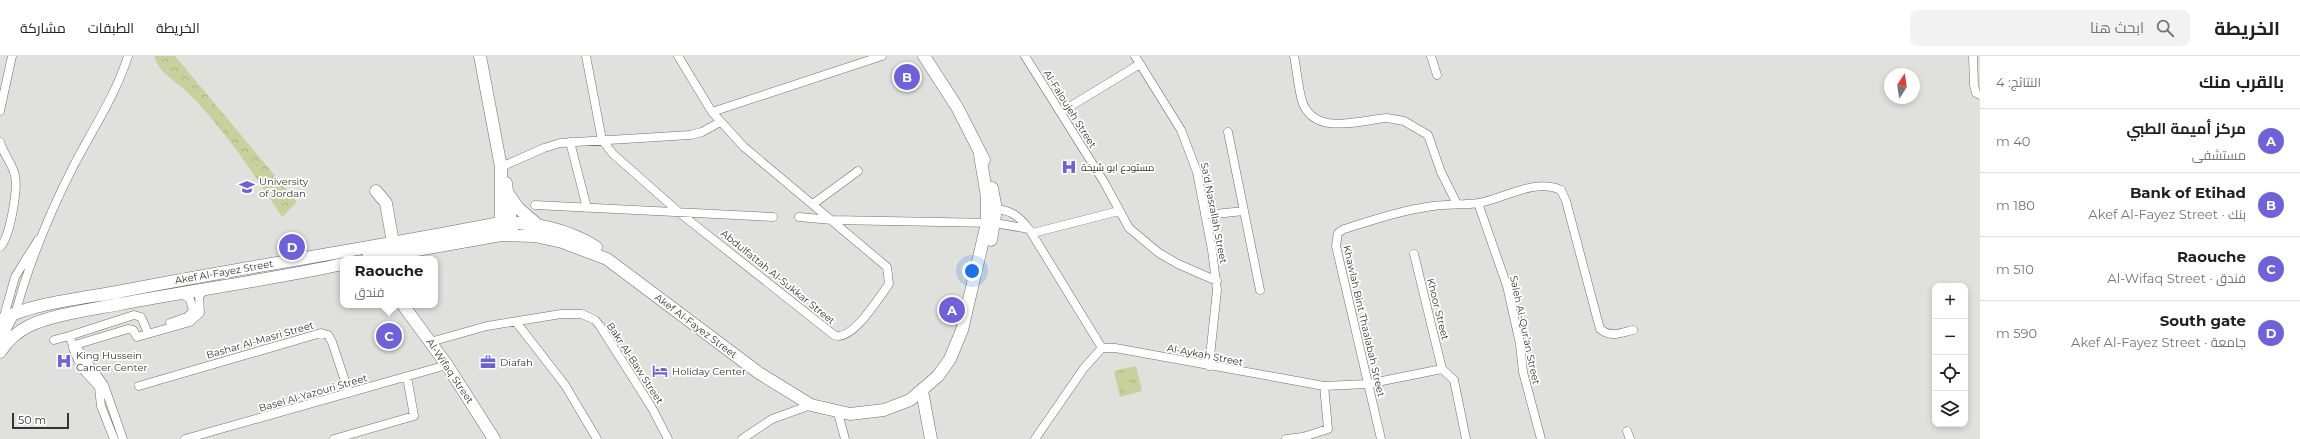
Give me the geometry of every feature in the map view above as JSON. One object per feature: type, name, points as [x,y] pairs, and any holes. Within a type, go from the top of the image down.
[{"type":"main road","points":[[480,56],[501,168],[506,229]]},
{"type":"main road","name":"Akef Al-Fayez Street","points":[[372,255],[403,256],[506,229],[562,242],[608,260],[759,373],[811,405],[838,413],[862,414],[884,410],[910,400],[922,391],[938,376],[950,359],[967,312],[974,304],[977,296],[991,223],[991,209],[985,161],[980,155],[957,107],[924,56]]},
{"type":"main road","points":[[501,168],[508,194],[506,229]]},
{"type":"main road","points":[[376,191],[386,203],[393,243]]},
{"type":"main road","points":[[508,194],[518,208],[540,226]]},
{"type":"main road","name":"Akef Al-Fayez Street","points":[[372,255],[393,243],[540,226],[579,238],[602,251],[608,260]]},
{"type":"main road","name":"Akef Al-Fayez Street","points":[[7,317],[152,285],[340,259]]},
{"type":"main road","name":"Akef Al-Fayez Street","points":[[0,352],[18,332],[30,325],[78,312],[340,265]]},
{"type":"main road","name":"Al-Wifaq Street","points":[[405,308],[447,365],[494,439]]},
{"type":"main road","points":[[0,338],[7,317]]},
{"type":"main road","points":[[922,391],[932,439]]},
{"type":"street","points":[[0,111],[12,56]]},
{"type":"street","points":[[7,317],[15,277],[42,234],[74,166],[116,88],[128,56]]},
{"type":"street","points":[[586,56],[602,140]]},
{"type":"street","name":"Abdulfattah Al-Sukkar Street","points":[[602,140],[621,162],[681,214],[838,337],[854,329],[890,279],[885,264],[744,147],[712,112],[678,56]]},
{"type":"street","points":[[712,112],[882,56]]},
{"type":"street","name":"Al-Faloujeh Street","points":[[1025,56],[1104,182],[1129,228],[1146,244],[1178,264],[1217,281]]},
{"type":"street","name":"Sa'd Nasrallah Street","points":[[1135,56],[1172,114],[1187,141],[1197,172],[1217,281],[1216,310],[1209,366]]},
{"type":"street","points":[[1294,56],[1300,95],[1309,114],[1324,123],[1387,118],[1414,125],[1430,138],[1441,172],[1457,204]]},
{"type":"street","points":[[1431,56],[1437,75]]},
{"type":"street","points":[[1973,56],[1974,85],[1976,93],[1980,95]]},
{"type":"street","points":[[1061,112],[1140,64]]},
{"type":"street","points":[[501,168],[544,148],[570,142],[690,135],[702,132],[720,122]]},
{"type":"street","points":[[1228,132],[1260,290]]},
{"type":"street","points":[[0,142],[4,162],[16,178],[9,231],[6,240],[0,247]]},
{"type":"street","points":[[570,142],[587,208]]},
{"type":"street","points":[[813,204],[858,170]]},
{"type":"street","name":"Khawlah Bint Thaalabah Street","points":[[1381,439],[1336,246],[1338,233],[1344,229],[1406,211],[1457,204],[1478,203],[1541,186],[1551,185],[1561,190],[1566,201],[1600,329],[1607,335],[1614,335],[1633,330]]},
{"type":"street","name":"Saleh Al-Qur’an Street","points":[[1478,203],[1507,286],[1520,344],[1523,372],[1541,439]]},
{"type":"street","points":[[535,205],[681,214],[773,217]]},
{"type":"street","points":[[991,209],[1016,214],[1031,231],[1063,287],[1102,348],[1084,368],[1035,439]]},
{"type":"street","points":[[799,217],[832,220],[991,223],[1031,231],[1119,211]]},
{"type":"street","points":[[1205,215],[1244,211]]},
{"type":"street","points":[[7,317],[34,261],[42,234]]},
{"type":"street","name":"Khoor Street","points":[[1414,254],[1442,369]]},
{"type":"street","points":[[54,340],[72,341],[128,329],[133,330],[137,336],[159,332],[195,320],[201,310],[199,296],[206,289]]},
{"type":"street","points":[[148,333],[156,328],[191,315],[194,308],[192,301],[180,293]]},
{"type":"street","points":[[72,341],[134,314],[141,317],[148,333]]},
{"type":"street","name":"Bakr Al-Baw Street","points":[[430,342],[487,326],[540,317],[575,314],[589,316],[595,320],[652,408],[668,439]]},
{"type":"street","points":[[516,322],[565,385],[597,439]]},
{"type":"street","name":"Bashar Al-Masri Street","points":[[140,386],[321,333],[328,334],[332,342],[349,393]]},
{"type":"street","points":[[72,341],[78,360],[98,387],[101,406],[114,439]]},
{"type":"street","points":[[72,341],[104,385],[123,439]]},
{"type":"street","name":"Al-Aykah Street","points":[[1102,348],[1115,348],[1324,386],[1367,384],[1442,369]]},
{"type":"street","name":"Basel Al-Yazouri Street","points":[[185,439],[216,435],[349,393],[447,365]]},
{"type":"street","points":[[1442,369],[1454,380],[1466,439]]},
{"type":"street","points":[[334,439],[414,416],[407,376]]},
{"type":"street","points":[[1286,439],[1303,437],[1328,430],[1324,386]]},
{"type":"street","points":[[742,439],[772,419],[811,405]]},
{"type":"street","points":[[838,413],[845,439]]},
{"type":"green space","points":[[154,56],[175,56],[297,202],[282,217],[225,135],[200,105],[163,72]]},
{"type":"green space","points":[[1136,366],[1142,391],[1120,397],[1114,371]]},
{"type":"place","name":"Bank of Etihad","points":[[907,77]]},
{"type":"place","name":"مستودع ابو شيخة","points":[[1069,167]]},
{"type":"place","name":"University of Jordan","points":[[247,187]]},
{"type":"place","name":"South gate","points":[[292,247]]},
{"type":"place","name":"مركز أميمة الطبي","points":[[952,310]]},
{"type":"place","name":"Raouche","points":[[389,336]]},
{"type":"place","name":"King Hussein Cancer Center","points":[[64,361]]},
{"type":"place","name":"Diafah","points":[[488,362]]},
{"type":"place","name":"Holiday Center","points":[[660,371]]}]
